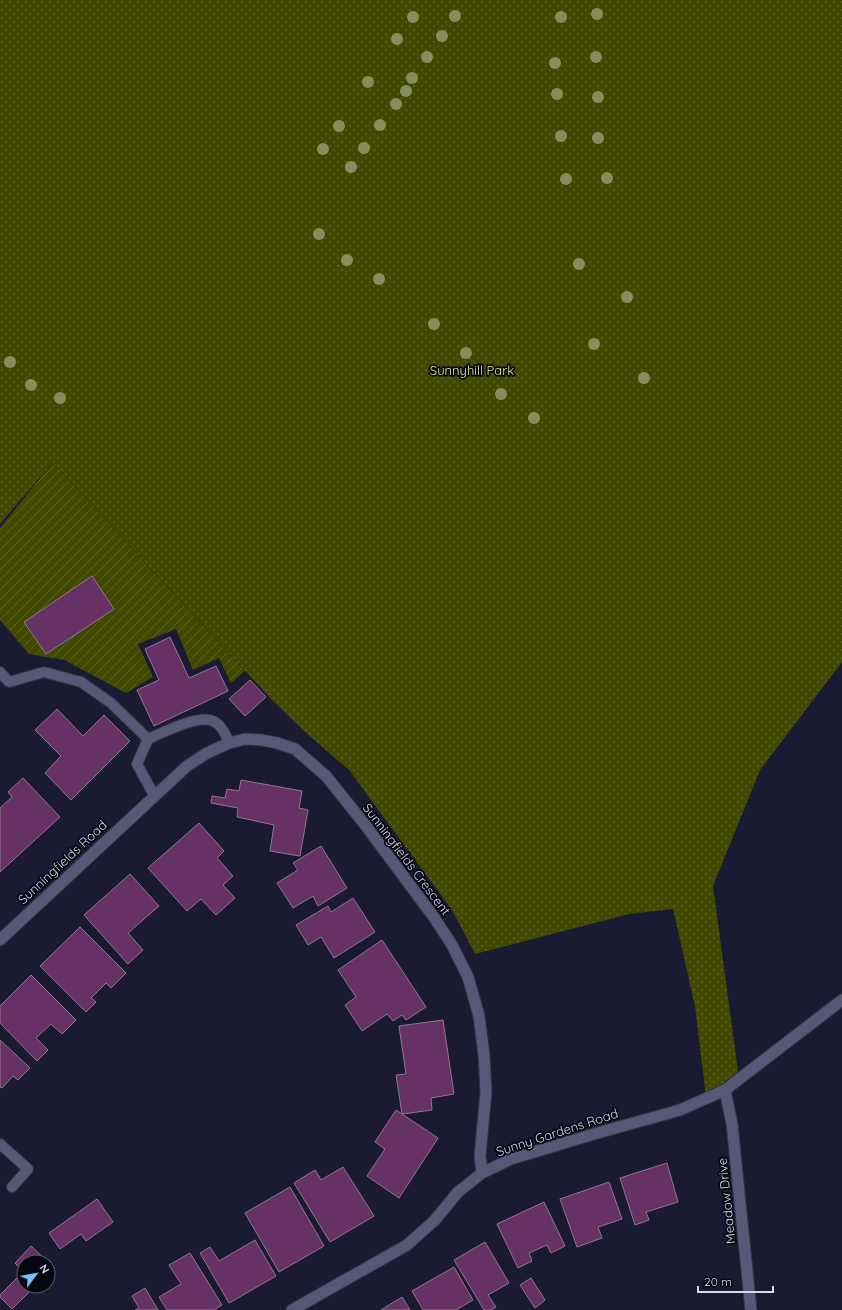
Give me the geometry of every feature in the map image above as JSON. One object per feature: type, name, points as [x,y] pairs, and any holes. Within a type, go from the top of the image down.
[{"type":"street","name":"Sunningfields Crescent","points":[[144,805],[186,766],[207,753],[229,743],[245,739],[277,743],[295,750],[326,776],[419,896],[452,945],[468,977],[479,1016],[483,1047],[486,1092],[480,1156],[482,1173]]},
{"type":"street","name":"Sunningfields Road","points":[[0,940],[144,805]]},
{"type":"street","name":"Sunny Gardens Road","points":[[292,1310],[407,1245],[435,1220],[458,1192],[482,1173],[519,1157],[680,1110],[725,1090],[842,1000]]},
{"type":"street","name":"Meadow Drive","points":[[725,1090],[732,1124],[751,1310]]},
{"type":"lane","points":[[0,672],[8,682],[44,672],[81,682],[111,703],[148,739]]},
{"type":"lane","points":[[154,795],[137,764],[148,739],[201,719],[213,721],[225,733],[229,743]]},
{"type":"lane","points":[[0,1144],[28,1169],[12,1187]]},
{"type":"green space","name":"Sunnyhill Park","points":[[0,0],[842,0],[842,662],[760,770],[713,886],[739,1079],[706,1097],[695,1006],[673,909],[629,914],[475,954],[452,910],[349,770],[304,731],[270,698],[53,462],[0,524]]},
{"type":"green space","points":[[53,462],[245,671],[231,683],[219,658],[193,670],[176,629],[138,644],[153,677],[126,693],[64,660],[29,654],[0,620],[0,528]]},
{"type":"building","points":[[92,576],[114,609],[46,654],[24,622]]},
{"type":"building","points":[[170,637],[189,678],[216,666],[228,691],[154,726],[137,690],[159,680],[145,649]]},
{"type":"building","points":[[250,680],[266,697],[245,716],[229,699]]},
{"type":"building","points":[[57,709],[83,736],[104,715],[130,741],[71,800],[45,773],[61,756],[35,730]]},
{"type":"building","points":[[23,778],[60,817],[0,872],[0,808],[12,797],[8,792]]},
{"type":"building","points":[[241,780],[302,791],[299,808],[308,810],[300,856],[270,851],[274,825],[237,817],[238,808],[211,803],[212,796],[225,798],[227,789],[239,791]]},
{"type":"building","points":[[199,823],[224,851],[217,858],[233,876],[223,885],[235,898],[216,915],[201,899],[187,911],[148,868]]},
{"type":"building","points":[[321,846],[347,888],[318,906],[313,896],[293,908],[277,883],[298,870],[293,863]]},
{"type":"building","points":[[130,874],[159,906],[128,933],[143,950],[128,964],[84,915]]},
{"type":"building","points":[[353,898],[375,932],[334,958],[321,937],[308,945],[296,925],[328,906],[331,912]]},
{"type":"building","points":[[80,927],[126,973],[111,988],[106,983],[91,998],[96,1002],[86,1012],[40,966]]},
{"type":"building","points":[[382,940],[426,1007],[406,1020],[402,1015],[393,1021],[387,1014],[362,1031],[345,1005],[356,997],[338,970]]},
{"type":"building","points":[[31,975],[76,1020],[62,1034],[51,1024],[36,1038],[48,1050],[37,1061],[0,1023],[0,1006]]},
{"type":"building","points":[[443,1020],[454,1094],[431,1098],[432,1110],[402,1114],[396,1075],[406,1074],[399,1026]]},
{"type":"building","points":[[0,1040],[30,1068],[18,1080],[13,1076],[2,1088],[0,1087]]},
{"type":"building","points":[[396,1110],[438,1138],[399,1198],[367,1176],[385,1149],[375,1142]]},
{"type":"building","points":[[667,1163],[678,1202],[646,1212],[649,1220],[635,1225],[620,1178]]},
{"type":"building","points":[[343,1167],[374,1216],[330,1242],[294,1183],[315,1170],[321,1180]]},
{"type":"building","points":[[609,1182],[622,1219],[598,1227],[602,1238],[577,1247],[560,1199]]},
{"type":"building","points":[[290,1187],[324,1246],[279,1272],[245,1213]]},
{"type":"building","points":[[97,1199],[113,1222],[86,1241],[81,1234],[60,1249],[49,1233]]},
{"type":"building","points":[[544,1202],[565,1246],[551,1253],[547,1245],[529,1253],[532,1261],[518,1268],[497,1224]]},
{"type":"building","points":[[255,1240],[276,1276],[229,1303],[200,1253],[210,1247],[219,1261]]},
{"type":"building","points":[[485,1242],[509,1283],[488,1295],[496,1307],[491,1310],[484,1310],[454,1260]]},
{"type":"building","points":[[31,1246],[40,1254],[23,1254]]},
{"type":"building","points":[[190,1253],[222,1305],[214,1310],[167,1310],[159,1297],[181,1284],[169,1265]]},
{"type":"building","points":[[454,1267],[473,1300],[456,1310],[423,1310],[412,1291]]},
{"type":"building","points":[[531,1278],[545,1300],[535,1308],[520,1285]]},
{"type":"building","points":[[16,1279],[16,1294],[27,1294],[12,1309],[0,1297],[0,1295]]},
{"type":"building","points":[[145,1288],[158,1310],[135,1310],[139,1308],[132,1296]]},
{"type":"building","points":[[402,1297],[410,1310],[381,1310]]}]
